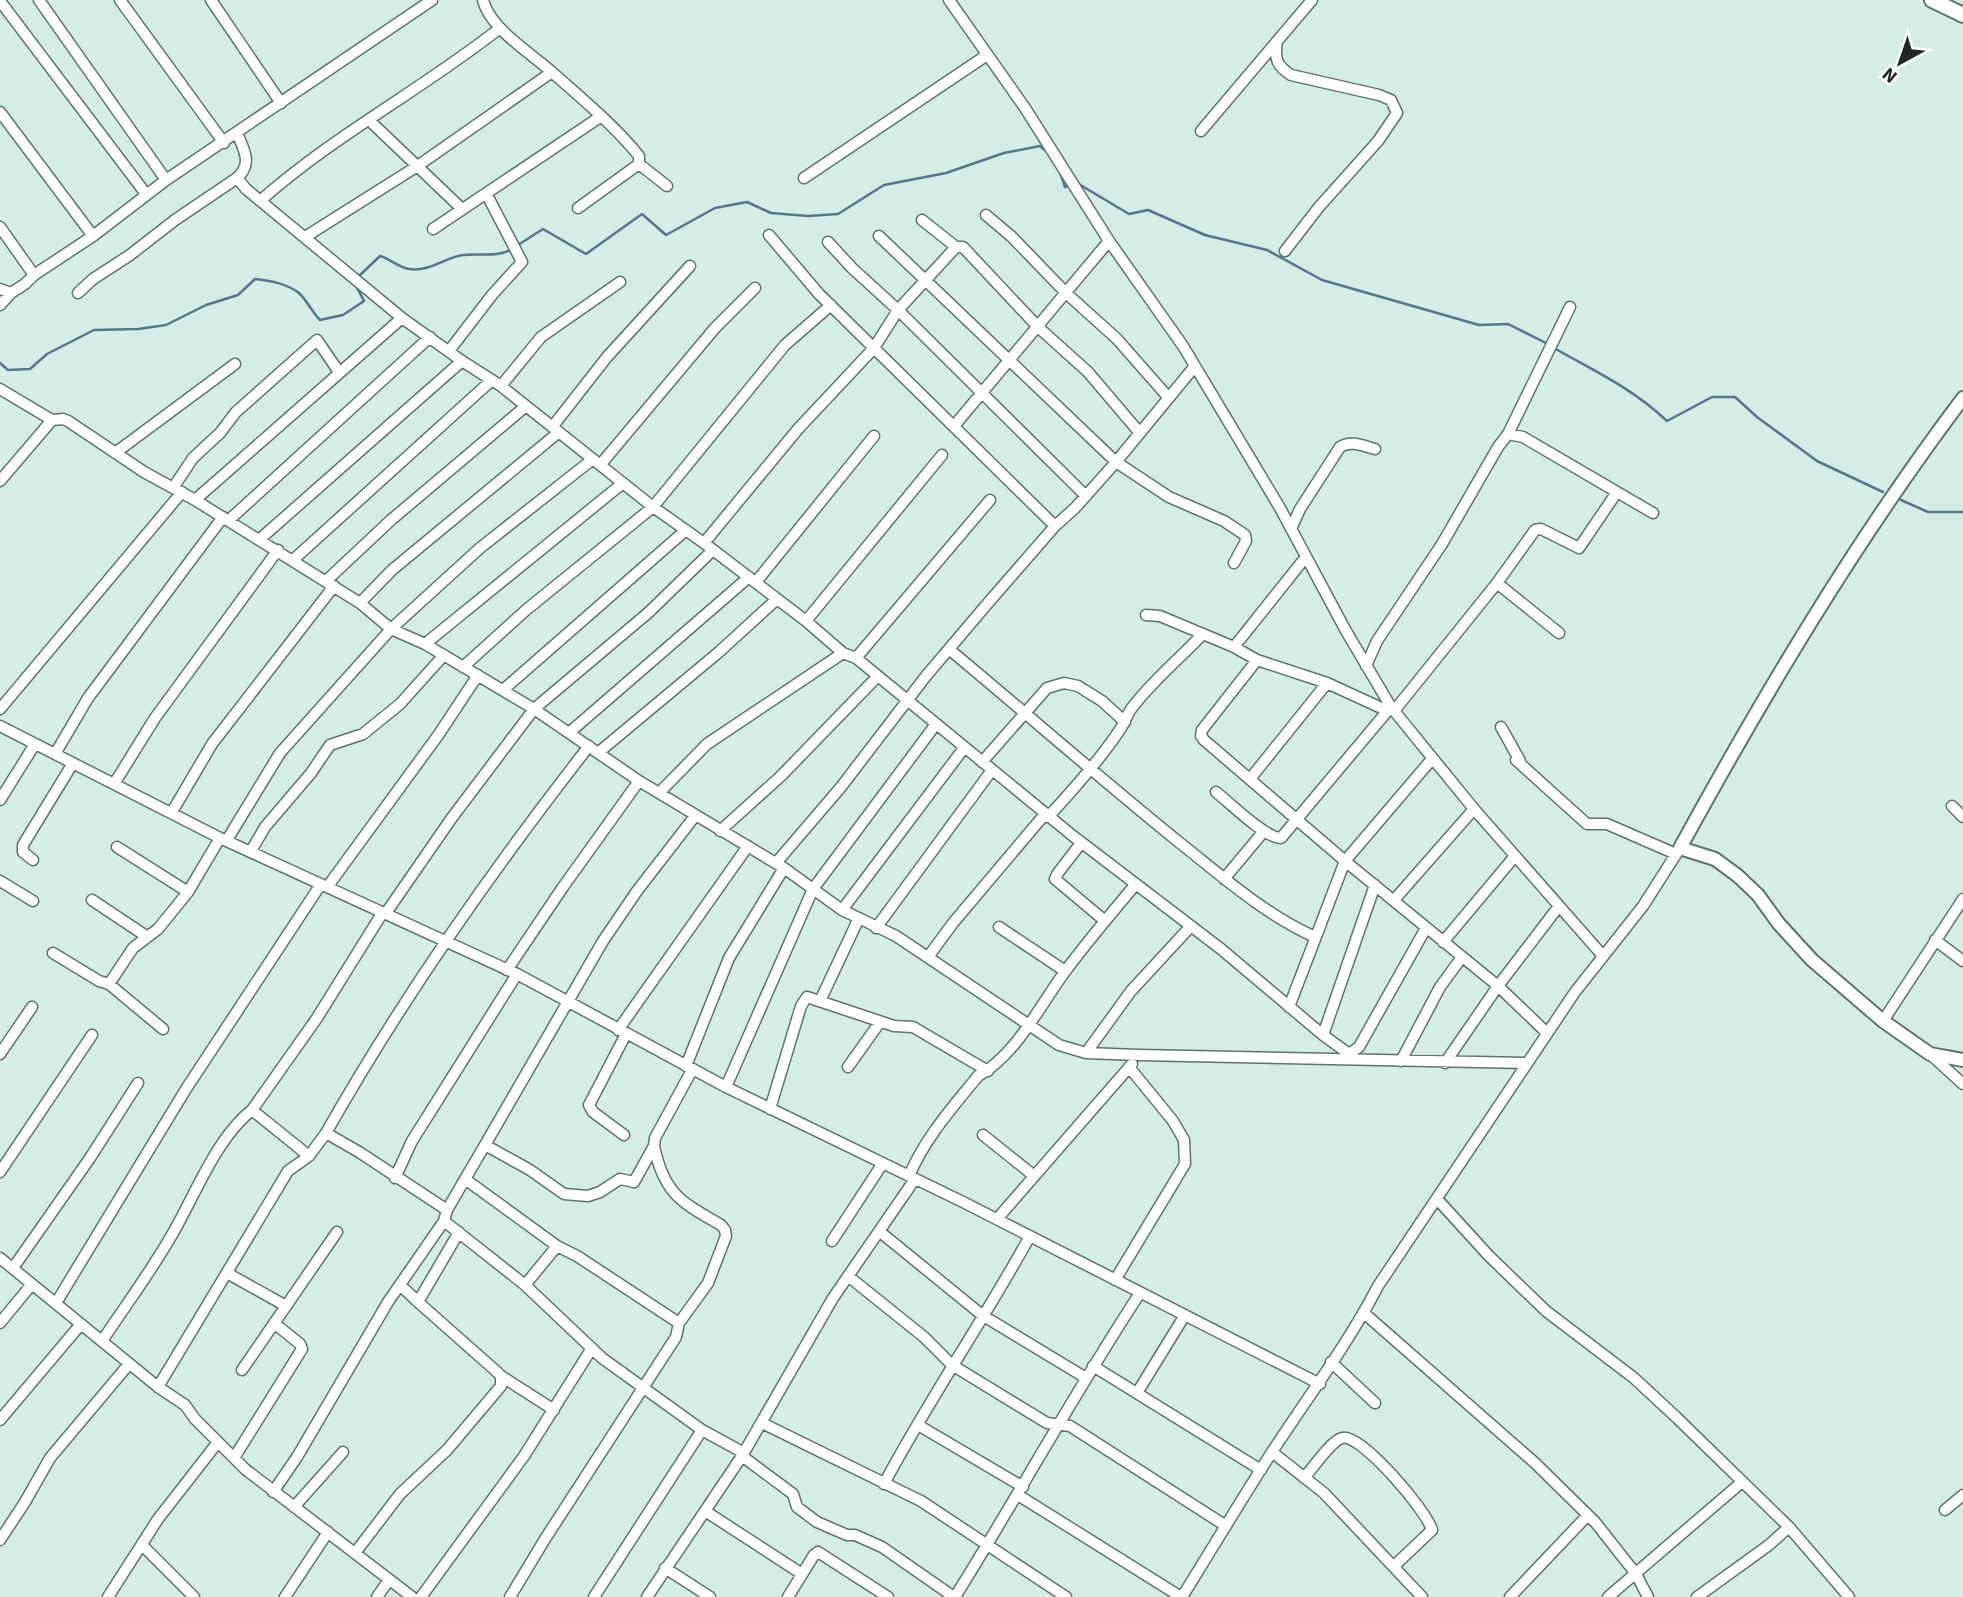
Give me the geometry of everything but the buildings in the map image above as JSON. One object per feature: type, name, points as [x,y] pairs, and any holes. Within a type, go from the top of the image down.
[{"type":"main road","points":[[1936,1],[1963,15]]},
{"type":"street","points":[[39,0],[166,180]]},
{"type":"street","points":[[120,0],[224,143]]},
{"type":"street","points":[[211,0],[281,103]]},
{"type":"street","points":[[0,306],[11,293],[34,275],[93,236],[146,194],[432,0]]},
{"type":"street","points":[[483,0],[490,17],[500,28],[552,72],[636,152],[639,164]]},
{"type":"street","points":[[949,0],[1034,121],[1109,241],[1172,330],[1235,430],[1391,710],[1603,956]]},
{"type":"street","points":[[1201,131],[1312,0]]},
{"type":"street","points":[[0,1],[146,194]]},
{"type":"street","points":[[260,201],[298,169],[469,53],[500,28]]},
{"type":"street","points":[[1277,43],[1276,61],[1281,69],[1292,75],[1379,94],[1391,100],[1397,113],[1378,141],[1319,207],[1285,251]]},
{"type":"street","points":[[804,178],[987,55]]},
{"type":"street","points":[[305,237],[416,167],[552,72]]},
{"type":"street","points":[[0,112],[93,236]]},
{"type":"street","points":[[433,229],[600,117]]},
{"type":"street","points":[[370,121],[462,209]]},
{"type":"street","points":[[78,293],[93,279],[243,173],[247,159],[237,133]]},
{"type":"street","points":[[639,164],[667,186]]},
{"type":"street","points":[[578,208],[639,164]]},
{"type":"street","points":[[237,178],[260,201],[402,318],[497,383],[653,507],[806,621],[843,653],[856,658],[1081,843],[1191,926],[1353,1057]]},
{"type":"street","points":[[449,351],[492,295],[522,262],[487,195]]},
{"type":"street","points":[[986,215],[1117,339],[1168,397]]},
{"type":"street","points":[[922,220],[956,247],[963,247],[1038,327],[1088,372],[1139,432]]},
{"type":"street","points":[[0,227],[34,275]]},
{"type":"street","points":[[769,235],[803,277],[1055,526]]},
{"type":"street","points":[[879,236],[1116,461],[1169,497],[1224,522],[1245,535],[1246,541],[1234,563]]},
{"type":"street","points":[[954,426],[1109,241]]},
{"type":"street","points":[[828,242],[1086,496]]},
{"type":"street","points":[[102,1341],[164,1248],[224,1143],[242,1118],[252,1110],[317,1018],[384,913],[451,819],[534,709],[648,613],[708,546],[798,429],[874,348],[898,310],[956,247]]},
{"type":"street","points":[[360,603],[392,570],[556,429],[607,356],[690,266]]},
{"type":"street","points":[[293,560],[497,383],[541,337],[620,282]]},
{"type":"street","points":[[109,984],[133,948],[158,929],[188,892],[280,753],[391,629],[480,548],[597,461],[715,328],[755,288]]},
{"type":"street","points":[[0,289],[11,293]]},
{"type":"street","points":[[463,667],[526,610],[653,507],[785,345],[831,305]]},
{"type":"street","points":[[1366,666],[1371,652],[1442,544],[1508,434],[1570,307]]},
{"type":"street","points":[[195,500],[402,318]]},
{"type":"street","points":[[55,754],[88,698],[226,519],[430,337]]},
{"type":"street","points":[[0,709],[177,490],[193,458],[236,412],[317,340],[340,372]]},
{"type":"street","points":[[260,539],[462,361]]},
{"type":"street","points":[[115,453],[235,364]]},
{"type":"street","points":[[485,1145],[530,1170],[564,1194],[588,1196],[620,1179],[634,1182],[654,1146],[655,1138],[689,1068],[729,958],[780,866],[950,650],[1055,526],[1086,496],[1195,366]]},
{"type":"street","points":[[0,389],[52,420],[68,421],[115,453],[278,550],[360,603],[391,629],[425,644],[534,709],[639,781],[780,866],[842,910],[896,936],[1059,1045],[1086,1053],[1527,1063]]},
{"type":"street","points":[[918,1425],[1182,1597],[1272,1452],[1320,1384],[1378,1286],[1438,1200],[1547,1033],[1649,898],[1859,545],[1963,398]]},
{"type":"street","points":[[172,813],[212,744],[330,584],[376,533],[526,406]]},
{"type":"street","points":[[0,481],[52,420]]},
{"type":"street","points":[[1508,434],[1523,437],[1653,513]]},
{"type":"street","points":[[570,732],[752,580],[874,436]]},
{"type":"street","points":[[1291,530],[1300,509],[1340,447],[1352,443],[1375,449]]},
{"type":"street","points":[[806,621],[942,455]]},
{"type":"street","points":[[425,644],[623,482]]},
{"type":"street","points":[[1216,792],[1264,831],[1281,838],[1497,583],[1532,533],[1538,528],[1579,548],[1617,492]]},
{"type":"street","points":[[856,658],[990,500]]},
{"type":"street","points":[[503,690],[686,530]]},
{"type":"street","points":[[114,783],[155,718],[278,550]]},
{"type":"street","points":[[1234,647],[1305,558]]},
{"type":"street","points":[[1497,583],[1559,634]]},
{"type":"street","points":[[599,752],[719,652],[777,599]]},
{"type":"street","points":[[1146,615],[1160,616],[1234,647],[1257,660],[1327,683],[1391,710]]},
{"type":"street","points":[[928,957],[953,923],[1090,768],[1125,722],[1131,709],[1159,676],[1203,634]]},
{"type":"street","points":[[950,650],[1224,878],[1276,917],[1315,936]]},
{"type":"street","points":[[1360,656],[1371,652]]},
{"type":"street","points":[[659,793],[707,744],[843,653]]},
{"type":"street","points":[[251,851],[265,827],[311,773],[330,745],[363,734],[405,699],[444,655]]},
{"type":"street","points":[[1257,660],[1205,726],[1201,736],[1345,861],[1498,986],[1547,1033]]},
{"type":"street","points":[[55,1303],[186,1090],[324,885],[439,734],[478,675]]},
{"type":"street","points":[[720,831],[780,776],[877,677]]},
{"type":"street","points":[[982,762],[1047,688],[1065,683],[1078,686],[1102,701],[1125,722]]},
{"type":"street","points":[[1250,779],[1327,683]]},
{"type":"street","points":[[726,1087],[813,889],[936,724]]},
{"type":"street","points":[[0,726],[224,839],[512,972],[726,1087],[997,1219],[1320,1384]]},
{"type":"street","points":[[1500,727],[1518,761],[1587,824],[1607,824],[1678,851],[1715,859],[1738,876],[1758,895],[1812,960],[1883,1021],[1930,1054],[1963,1084]]},
{"type":"street","points":[[0,800],[35,744]]},
{"type":"street","points":[[158,1388],[288,1171],[309,1156],[326,1133],[402,1006],[448,941],[468,907],[502,858],[589,746]]},
{"type":"street","points":[[842,910],[964,748]]},
{"type":"street","points":[[1289,1007],[1345,861],[1432,759]]},
{"type":"street","points":[[33,860],[23,852],[23,845],[73,763]]},
{"type":"street","points":[[876,928],[992,770]]},
{"type":"street","points":[[395,1178],[412,1141],[563,887],[639,781]]},
{"type":"street","points":[[1952,806],[1963,817]]},
{"type":"street","points":[[1394,900],[1474,809]]},
{"type":"street","points":[[273,1492],[297,1457],[388,1302],[444,1221],[447,1210],[618,917],[695,816]]},
{"type":"street","points":[[1224,878],[1264,831]]},
{"type":"street","points":[[1081,843],[1055,879],[1105,921]]},
{"type":"street","points":[[624,1135],[593,1112],[589,1105],[622,1032],[748,846]]},
{"type":"street","points":[[117,847],[188,892]]},
{"type":"street","points":[[1443,942],[1515,856]]},
{"type":"street","points":[[0,881],[33,901]]},
{"type":"street","points":[[647,1597],[743,1455],[848,1276],[912,1177],[917,1157],[929,1137],[978,1076],[988,1071],[1007,1052],[1065,971],[1135,885]]},
{"type":"street","points":[[1323,1035],[1375,885]]},
{"type":"street","points":[[1883,1021],[1963,899]]},
{"type":"street","points":[[92,900],[146,936]]},
{"type":"street","points":[[1445,1063],[1498,986],[1559,906]]},
{"type":"street","points":[[820,1001],[859,918]]},
{"type":"street","points":[[1086,1053],[1131,991],[1191,926]]},
{"type":"street","points":[[999,927],[1065,971]]},
{"type":"street","points":[[1353,1057],[1426,928]]},
{"type":"street","points":[[1935,940],[1963,961]]},
{"type":"street","points":[[53,953],[99,981],[109,984],[163,1029]]},
{"type":"street","points":[[1401,1061],[1440,986],[1462,957]]},
{"type":"street","points":[[770,1109],[803,1001],[807,998],[894,1026],[913,1027],[988,1071]]},
{"type":"street","points":[[0,1054],[32,1007]]},
{"type":"street","points":[[848,1067],[880,1022]]},
{"type":"street","points":[[0,1172],[92,1035]]},
{"type":"street","points":[[1930,1054],[1963,1060]]},
{"type":"street","points":[[997,1219],[1139,1055]]},
{"type":"street","points":[[1115,1280],[1185,1164],[1184,1140],[1173,1121],[1129,1066]]},
{"type":"street","points":[[13,1268],[90,1158],[138,1083]]},
{"type":"street","points":[[252,1110],[309,1156]]},
{"type":"street","points":[[326,1133],[447,1210]]},
{"type":"street","points":[[983,1135],[1033,1175]]},
{"type":"street","points":[[510,1597],[676,1337],[679,1322],[708,1283],[726,1236],[721,1225],[680,1201],[674,1194],[654,1146]]},
{"type":"street","points":[[832,1241],[883,1163]]},
{"type":"street","points":[[465,1179],[557,1246],[679,1322]]},
{"type":"street","points":[[1438,1200],[1489,1256],[1546,1311],[1634,1378],[1789,1527],[1849,1597]]},
{"type":"street","points":[[444,1221],[526,1285],[592,1349],[702,1430],[743,1455],[793,1494],[797,1507],[817,1522],[882,1547],[955,1597],[1021,1491],[1093,1366],[1140,1293]]},
{"type":"street","points":[[879,1231],[982,1315],[1086,1378]]},
{"type":"street","points":[[242,1370],[337,1232]]},
{"type":"street","points":[[418,1302],[459,1232]]},
{"type":"street","points":[[884,1484],[982,1315],[997,1297],[1030,1236]]},
{"type":"street","points":[[526,1285],[557,1246]]},
{"type":"street","points":[[0,1258],[158,1388],[185,1405],[218,1443],[273,1492],[412,1597]]},
{"type":"street","points":[[227,1273],[286,1306]]},
{"type":"street","points":[[848,1276],[924,1337],[952,1365],[1047,1423],[1070,1426],[1226,1526]]},
{"type":"street","points":[[0,1323],[32,1284]]},
{"type":"street","points":[[400,1285],[501,1377],[554,1410]]},
{"type":"street","points":[[1364,1313],[1535,1462],[1588,1515],[1636,1574],[1648,1597]]},
{"type":"street","points":[[1137,1394],[1185,1315]]},
{"type":"street","points":[[234,1458],[302,1349],[300,1344],[274,1323]]},
{"type":"street","points":[[0,1420],[81,1324]]},
{"type":"street","points":[[421,1597],[524,1456],[592,1349]]},
{"type":"street","points":[[1331,1362],[1375,1403]]},
{"type":"street","points":[[0,1540],[50,1458],[129,1364]]},
{"type":"street","points":[[1093,1366],[1261,1469]]},
{"type":"street","points":[[355,1553],[400,1494],[447,1450],[499,1390],[501,1377]]},
{"type":"street","points":[[762,1423],[921,1500],[1066,1597]]},
{"type":"street","points":[[594,1597],[702,1430]]},
{"type":"street","points":[[1304,1478],[1337,1440],[1345,1436],[1351,1437],[1386,1469],[1413,1498],[1432,1530],[1394,1566]]},
{"type":"street","points":[[110,1596],[158,1519],[218,1443]]},
{"type":"street","points":[[294,1507],[343,1452]]},
{"type":"street","points":[[1272,1452],[1343,1512],[1422,1597]]},
{"type":"street","points":[[1608,1597],[1742,1482]]},
{"type":"street","points":[[1945,1510],[1963,1495]]},
{"type":"street","points":[[705,1511],[802,1574]]},
{"type":"street","points":[[1510,1597],[1588,1515]]},
{"type":"street","points":[[1698,1597],[1789,1527]]},
{"type":"street","points":[[285,1597],[328,1532]]},
{"type":"street","points":[[142,1545],[194,1597]]},
{"type":"street","points":[[788,1597],[818,1552],[888,1597]]},
{"type":"street","points":[[665,1568],[710,1597]]},
{"type":"street","points":[[377,1597],[389,1580]]},
{"type":"street","points":[[1832,1597],[1840,1589]]},
{"type":"waterway","points":[[518,245],[543,229],[586,254],[642,214],[666,235],[715,208],[747,202],[771,213],[808,216],[838,214],[884,185],[946,173],[1004,153],[1040,146],[1047,152]]},
{"type":"waterway","points":[[1060,172],[1065,187],[1071,185]]},
{"type":"waterway","points":[[1077,183],[1129,214],[1148,210],[1205,235],[1267,250],[1322,280],[1479,325],[1508,324],[1546,343]]},
{"type":"waterway","points":[[357,278],[380,256],[402,267],[417,269],[457,256],[495,254],[512,249]]},
{"type":"waterway","points":[[0,363],[8,370],[30,369],[47,354],[94,330],[166,325],[206,305],[238,295],[255,279],[278,283],[294,290],[302,296],[320,320],[343,315],[364,301],[355,284]]},
{"type":"waterway","points":[[1554,348],[1627,390],[1667,421],[1712,397],[1735,397],[1757,417],[1817,461],[1883,492]]},
{"type":"waterway","points":[[1901,500],[1928,512],[1963,512]]}]
